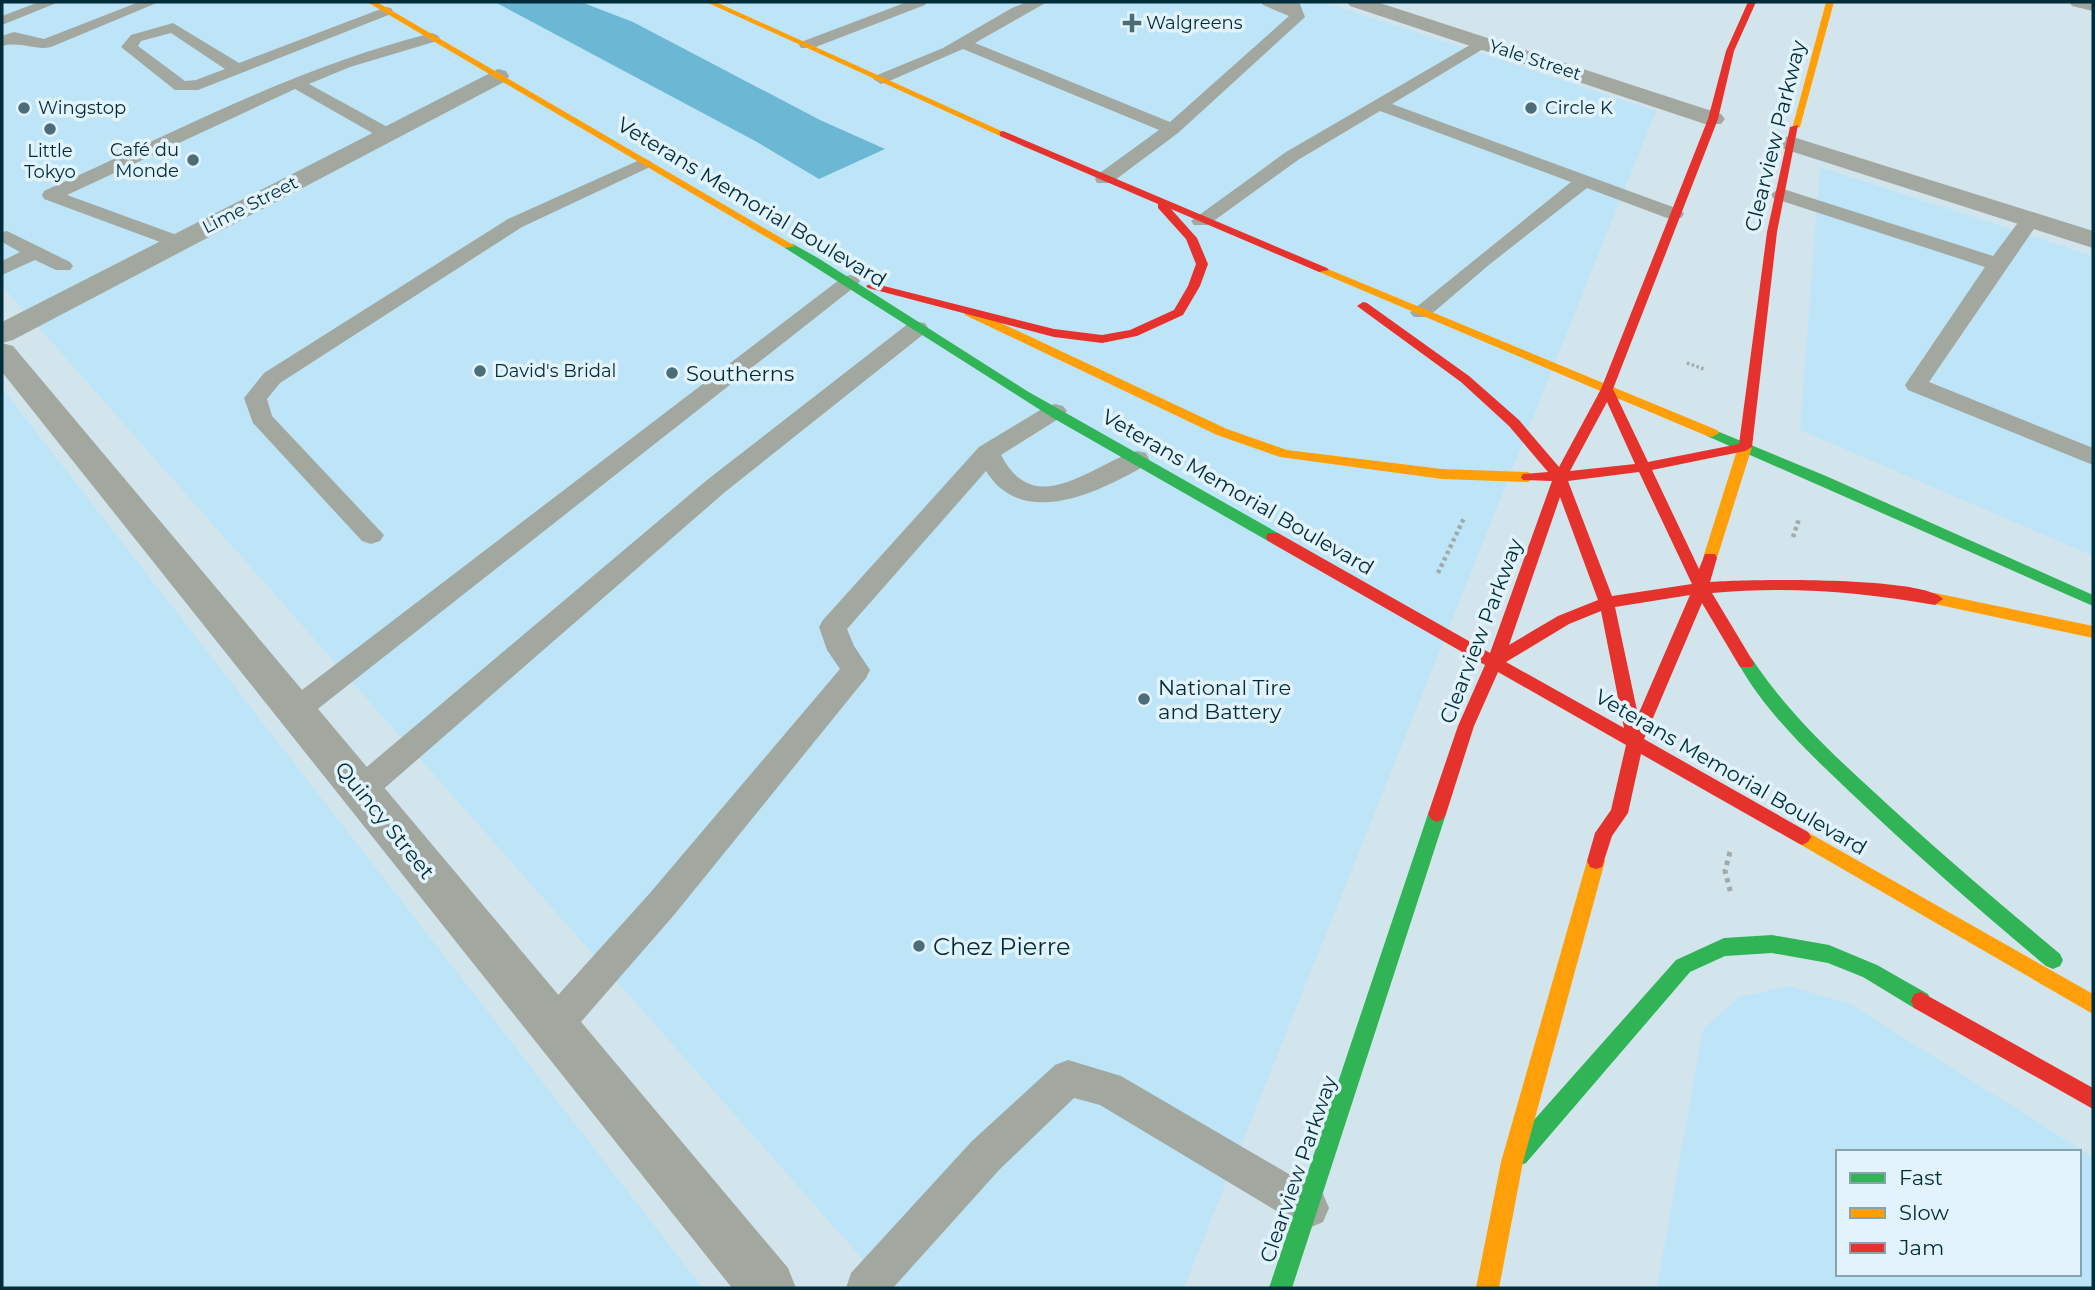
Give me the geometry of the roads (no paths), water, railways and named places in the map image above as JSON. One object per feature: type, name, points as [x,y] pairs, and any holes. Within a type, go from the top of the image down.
[{"type":"main road","name":"Veterans Memorial Boulevard","points":[[371,2],[850,281],[917,328],[1137,459],[2093,1005]]},
{"type":"main road","points":[[710,2],[1104,179],[1308,267],[1607,388],[2093,601]]},
{"type":"main road","name":"Clearview Parkway","points":[[1280,1288],[1466,726],[1495,662],[1560,478],[1607,388],[1713,119],[1730,51],[1752,2]]},
{"type":"main road","name":"Clearview Parkway","points":[[1487,1288],[1512,1162],[1604,833],[1619,813],[1634,741],[1701,588],[1745,447],[1772,232],[1790,143],[1830,2]]},
{"type":"main road","points":[[850,281],[1054,333],[1102,339],[1132,333],[1179,312],[1194,286],[1202,264],[1191,237],[1158,202]]},
{"type":"main road","points":[[1308,267],[1465,379],[1514,422],[1560,478],[1607,603],[1634,741]]},
{"type":"main road","points":[[969,312],[1222,432],[1285,453],[1363,466],[1442,474],[1560,478],[1645,467],[1745,447]]},
{"type":"main road","points":[[1607,388],[1701,588],[1765,694],[1807,740],[1952,877],[2093,993]]},
{"type":"main road","points":[[1495,662],[1551,627],[1607,603],[1701,588],[1786,582],[1904,593],[2038,618],[2093,632]]},
{"type":"main road","points":[[1512,1162],[1682,966],[1724,947],[1772,944],[1829,954],[1870,971],[2093,1099]]},
{"type":"street","name":"Yale Street","points":[[1357,2],[1713,119]]},
{"type":"street","points":[[2078,2],[2093,5]]},
{"type":"street","name":"Lime Street","points":[[2,334],[498,76]]},
{"type":"street","points":[[1790,143],[2093,240]]},
{"type":"street","name":"Quincy Street","points":[[2,352],[768,1288]]},
{"type":"lane","points":[[2,21],[52,2]]},
{"type":"lane","points":[[2,41],[14,37],[45,44],[152,2]]},
{"type":"lane","points":[[877,2],[898,10]]},
{"type":"lane","points":[[807,45],[920,2]]},
{"type":"lane","points":[[881,79],[949,51],[1017,11],[1040,2]]},
{"type":"lane","points":[[1104,179],[1172,129],[1297,17],[1293,6],[1268,2]]},
{"type":"lane","points":[[237,69],[173,28],[136,38],[129,47],[181,86],[198,85],[386,11]]},
{"type":"lane","points":[[178,242],[51,195],[296,83],[344,64],[432,38]]},
{"type":"lane","points":[[962,43],[1172,129]]},
{"type":"lane","points":[[1201,221],[1268,171],[1482,43]]},
{"type":"lane","points":[[296,83],[387,134]]},
{"type":"lane","points":[[1377,104],[1674,214]]},
{"type":"lane","points":[[371,536],[261,418],[256,398],[272,378],[515,223],[644,163]]},
{"type":"lane","points":[[1421,313],[1483,260],[1584,181]]},
{"type":"lane","points":[[1780,194],[1997,264]]},
{"type":"lane","points":[[2030,219],[1916,385],[2093,457]]},
{"type":"lane","points":[[7,237],[63,266]]},
{"type":"lane","points":[[2,268],[35,252]]},
{"type":"lane","points":[[295,711],[850,281]]},
{"type":"lane","points":[[361,790],[716,486],[917,328]]},
{"type":"lane","points":[[554,1027],[662,904],[856,670],[841,650],[834,627],[988,453],[1055,411]]},
{"type":"lane","points":[[988,453],[1002,476],[1021,487],[1046,496],[1071,493],[1137,459]]},
{"type":"lane","points":[[866,1288],[986,1156],[1068,1078],[1108,1088],[1308,1208]]},
{"type":"water","points":[[495,2],[581,2],[633,22],[820,120],[885,149],[819,179],[757,142]]},
{"type":"place","name":"Walgreens","points":[[1132,23]]},
{"type":"place","name":"Wingstop","points":[[24,108]]},
{"type":"place","name":"Circle K","points":[[1531,108]]},
{"type":"place","name":"Little Tokyo","points":[[50,129]]},
{"type":"place","name":"Café du Monde","points":[[193,160]]},
{"type":"place","name":"David's Bridal","points":[[480,371]]},
{"type":"place","name":"Southerns","points":[[672,373]]},
{"type":"place","name":"National Tire and Battery","points":[[1144,699]]},
{"type":"place","name":"Chez Pierre","points":[[919,946]]}]
